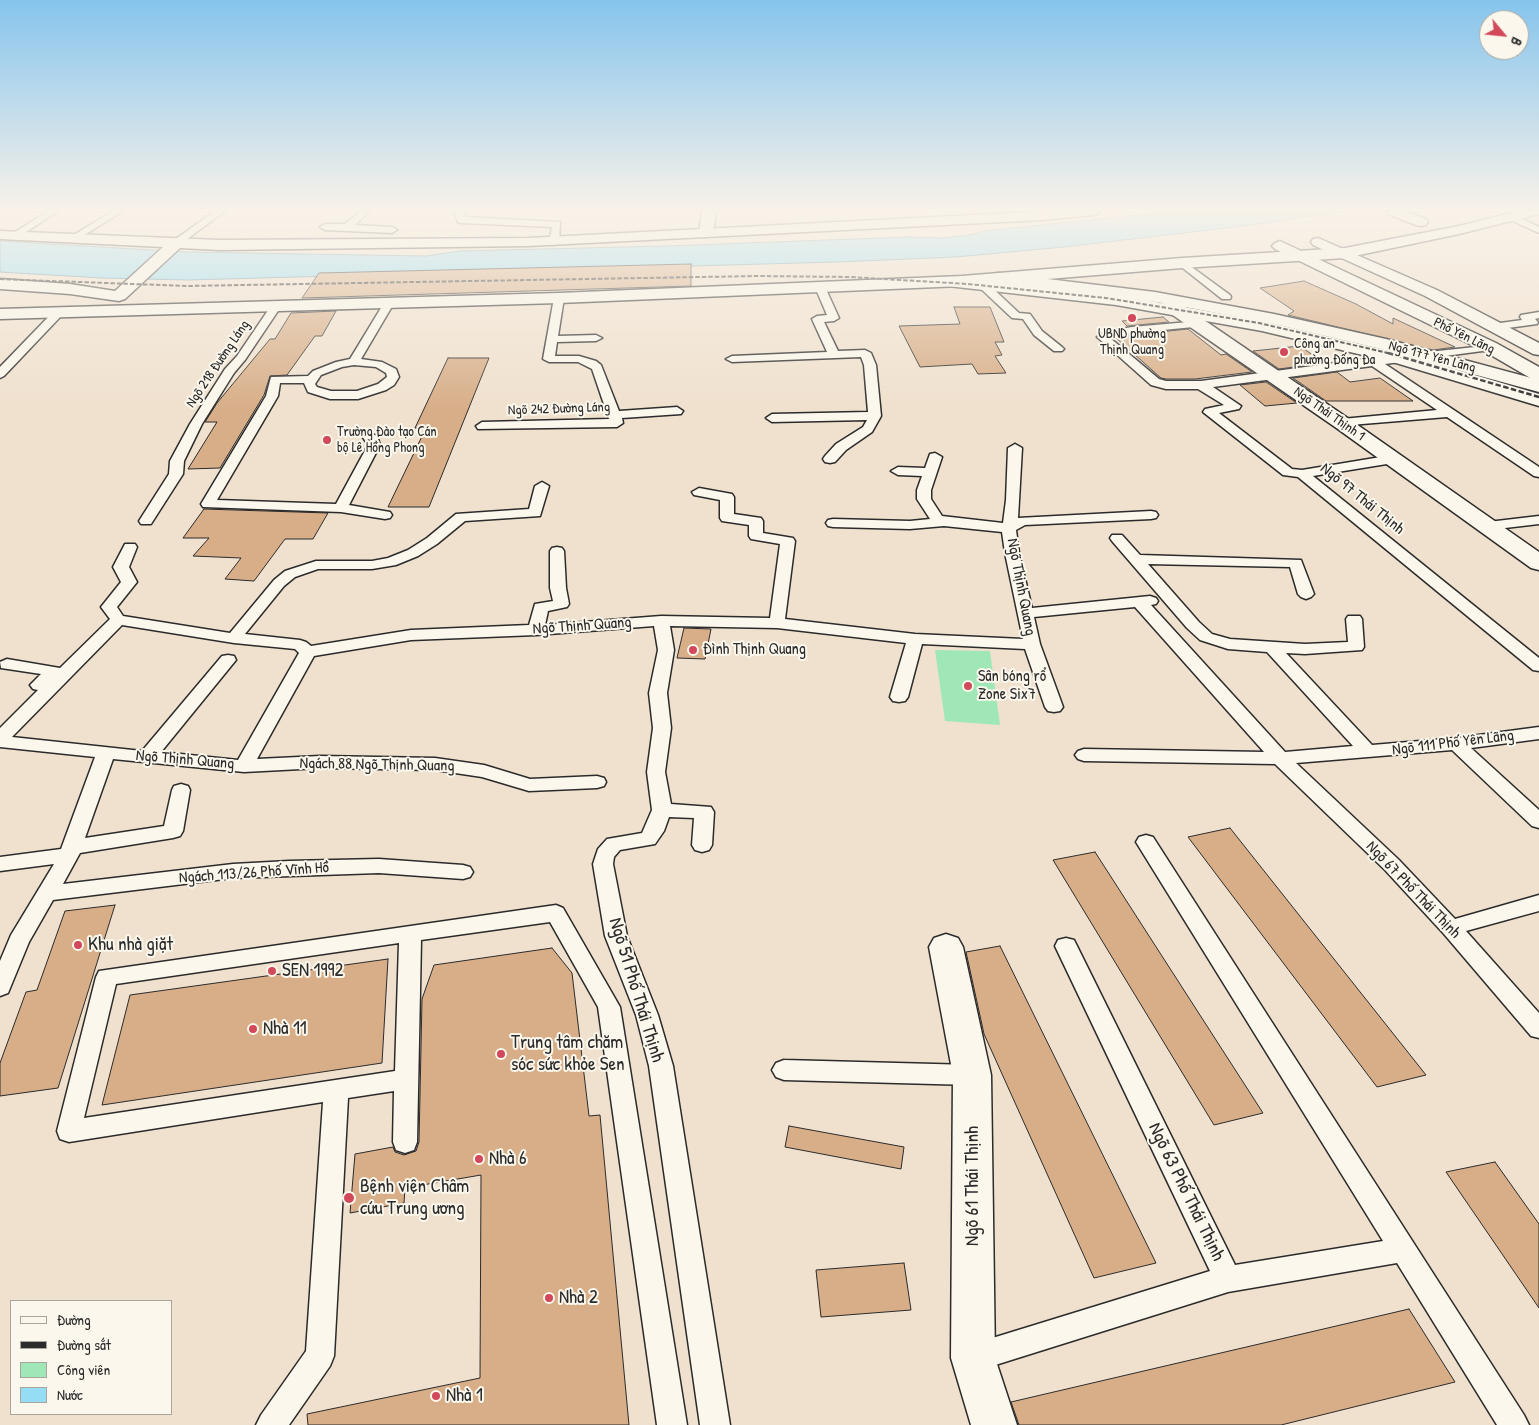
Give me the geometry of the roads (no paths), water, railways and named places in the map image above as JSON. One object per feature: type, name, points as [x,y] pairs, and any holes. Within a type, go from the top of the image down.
[{"type":"main road","points":[[119,296],[138,278]]},
{"type":"main road","points":[[0,314],[389,302],[452,295],[786,278]]},
{"type":"main road","points":[[0,302],[119,296],[452,295],[559,298],[945,282],[990,282],[1037,278]]},
{"type":"main road","name":"Ngõ Thái Thịnh 1","points":[[1127,278],[1155,297],[1180,310],[1539,563]]},
{"type":"main road","name":"Phố Yên Lãng","points":[[1345,278],[1490,347],[1539,375]]},
{"type":"main road","name":"Phố Yên Lãng","points":[[1396,278],[1431,293],[1539,350]]},
{"type":"main road","points":[[990,282],[1180,310],[1332,341],[1401,359],[1539,400]]},
{"type":"main road","name":"Ngõ 177 Yên Lãng","points":[[990,282],[1155,297],[1330,331],[1429,355],[1539,386]]},
{"type":"main road","points":[[0,284],[70,289],[119,296]]},
{"type":"main road","name":"Ngõ 61 Thái Thịnh","points":[[946,947],[972,1076],[973,1358],[994,1425]]},
{"type":"lane","points":[[1201,278],[1226,297]]},
{"type":"lane","points":[[990,282],[1016,316],[1026,316],[1038,333],[1058,349]]},
{"type":"lane","points":[[820,287],[834,318],[817,319],[834,354]]},
{"type":"lane","name":"Ngõ 242 Đường Láng","points":[[482,426],[617,423],[597,367],[592,363],[579,359],[549,359],[559,298]]},
{"type":"lane","points":[[354,362],[389,302]]},
{"type":"lane","name":"Ngõ 218 Đường Láng","points":[[146,521],[176,474],[177,462],[196,424],[229,371],[241,358],[277,305]]},
{"type":"lane","points":[[0,374],[59,312]]},
{"type":"lane","points":[[1493,327],[1534,322],[1525,317],[1539,316]]},
{"type":"lane","points":[[1200,324],[1132,330],[1109,334],[1103,337],[1155,382],[1166,385],[1201,385],[1490,347]]},
{"type":"lane","points":[[552,339],[596,338]]},
{"type":"lane","points":[[732,358],[865,353],[870,365],[875,416],[868,429],[841,447],[830,459]]},
{"type":"lane","points":[[354,362],[378,364],[392,371],[393,376],[390,382],[376,390],[358,395],[330,396],[312,389],[309,384],[316,373],[327,368],[354,362]]},
{"type":"lane","points":[[1372,362],[1539,473]]},
{"type":"lane","points":[[311,379],[275,380],[272,396],[208,504],[341,508],[385,515]]},
{"type":"lane","name":"Ngõ 97 Thái Thịnh","points":[[1201,385],[1235,406],[1209,412],[1288,472],[1302,474],[1539,666]]},
{"type":"lane","points":[[615,415],[677,411]]},
{"type":"lane","points":[[1342,423],[1450,413]]},
{"type":"lane","points":[[772,418],[875,416]]},
{"type":"lane","points":[[341,508],[374,445],[372,439],[368,436]]},
{"type":"lane","name":"Ngõ Thịnh Quang","points":[[0,740],[106,753],[244,766],[308,652],[411,635],[536,630],[661,621],[778,623],[915,639],[1032,644],[1012,553],[1009,528],[1013,500],[1015,448]]},
{"type":"lane","points":[[935,456],[924,498],[937,519],[944,522]]},
{"type":"lane","points":[[1302,474],[1393,459]]},
{"type":"lane","points":[[898,471],[930,472]]},
{"type":"lane","points":[[234,638],[279,583],[290,574],[316,565],[372,565],[391,562],[413,553],[432,541],[461,517],[535,513],[542,486]]},
{"type":"lane","points":[[700,492],[727,497],[727,518],[756,521],[756,536],[788,541],[778,623]]},
{"type":"lane","points":[[833,523],[910,525],[944,522],[1009,528],[1022,521],[1151,515]]},
{"type":"lane","points":[[1488,526],[1539,520]]},
{"type":"lane","points":[[1117,538],[1206,637],[1228,644],[1272,647],[1305,649],[1356,647],[1354,619]]},
{"type":"lane","points":[[130,547],[121,567],[129,582],[109,608],[118,620],[234,638],[300,645],[308,652]]},
{"type":"lane","points":[[536,630],[540,607],[561,604],[558,588],[557,550]]},
{"type":"lane","points":[[1135,559],[1296,563],[1306,594]]},
{"type":"lane","points":[[1026,613],[1169,598]]},
{"type":"lane","name":"Ngõ 67 Phố Thái Thịnh","points":[[1139,602],[1280,758],[1392,865],[1451,928],[1539,1029]]},
{"type":"lane","points":[[0,740],[118,620]]},
{"type":"lane","points":[[661,621],[666,650],[658,693],[662,728],[656,772],[662,810],[704,812],[702,845]]},
{"type":"lane","points":[[899,697],[915,639]]},
{"type":"lane","points":[[1032,644],[1054,707]]},
{"type":"lane","points":[[1272,647],[1368,752]]},
{"type":"lane","points":[[147,757],[228,660]]},
{"type":"lane","points":[[0,724],[54,671],[7,664]]},
{"type":"lane","name":"Ngõ 111 Phố Yên Lãng","points":[[1368,752],[1456,744],[1539,732]]},
{"type":"lane","points":[[1456,744],[1539,821]]},
{"type":"lane","points":[[1084,755],[1280,758],[1368,752]]},
{"type":"lane","points":[[0,987],[19,941],[70,851],[106,753]]},
{"type":"lane","name":"Ngách 88 Ngõ Thịnh Quang","points":[[244,766],[320,762],[435,764],[484,771],[529,785],[597,782]]},
{"type":"lane","points":[[0,864],[173,831],[181,790]]},
{"type":"lane","name":"Ngõ 51 Phố Thái Thịnh","points":[[662,810],[654,831],[648,839],[614,844],[608,849],[603,864],[616,936],[647,1015],[661,1066],[714,1425]]},
{"type":"lane","points":[[1146,842],[1514,1425]]},
{"type":"lane","name":"Ngách 113/26 Phố Vĩnh Hồ","points":[[47,893],[233,871],[289,868],[379,866],[463,872]]},
{"type":"lane","points":[[1451,928],[1539,903]]},
{"type":"lane","points":[[407,1079],[69,1131],[108,977],[556,914],[609,1007],[672,1425]]},
{"type":"lane","points":[[405,1142],[410,934]]},
{"type":"lane","name":"Ngõ 63 Phố Thái Thịnh","points":[[1066,946],[1228,1279],[1403,1250]]},
{"type":"lane","points":[[784,1070],[972,1076]]},
{"type":"lane","points":[[271,1425],[320,1356],[336,1090]]},
{"type":"lane","points":[[973,1358],[1228,1279]]},
{"type":"water","points":[[94,278],[278,278],[188,280]]},
{"type":"railway","points":[[0,279],[186,286],[671,278]]},
{"type":"railway","points":[[858,278],[968,284],[1106,298],[1259,323],[1389,353]]},
{"type":"railway","points":[[1389,353],[1539,397]]},
{"type":"place","name":"UBND phường Thịnh Quang","points":[[1132,318]]},
{"type":"place","name":"Công an phường Đống Đa","points":[[1284,352]]},
{"type":"place","name":"Trường Đào tạo Cán bộ Lê Hồng Phong","points":[[327,440]]},
{"type":"place","name":"Đình Thịnh Quang","points":[[693,650]]},
{"type":"place","name":"Sân bóng rổ Zone Six7","points":[[968,686]]},
{"type":"place","name":"Khu nhà giặt","points":[[78,945]]},
{"type":"place","name":"SEN 1992","points":[[272,971]]},
{"type":"place","name":"Nhà 11","points":[[253,1029]]},
{"type":"place","name":"Trung tâm chăm sóc sức khỏe Sen","points":[[501,1054]]},
{"type":"place","name":"Nhà 6","points":[[479,1159]]},
{"type":"place","name":"Bệnh viện Châm cứu Trung ương","points":[[349,1198]]},
{"type":"place","name":"Nhà 2","points":[[549,1298]]},
{"type":"place","name":"Nhà 1","points":[[436,1396]]}]
